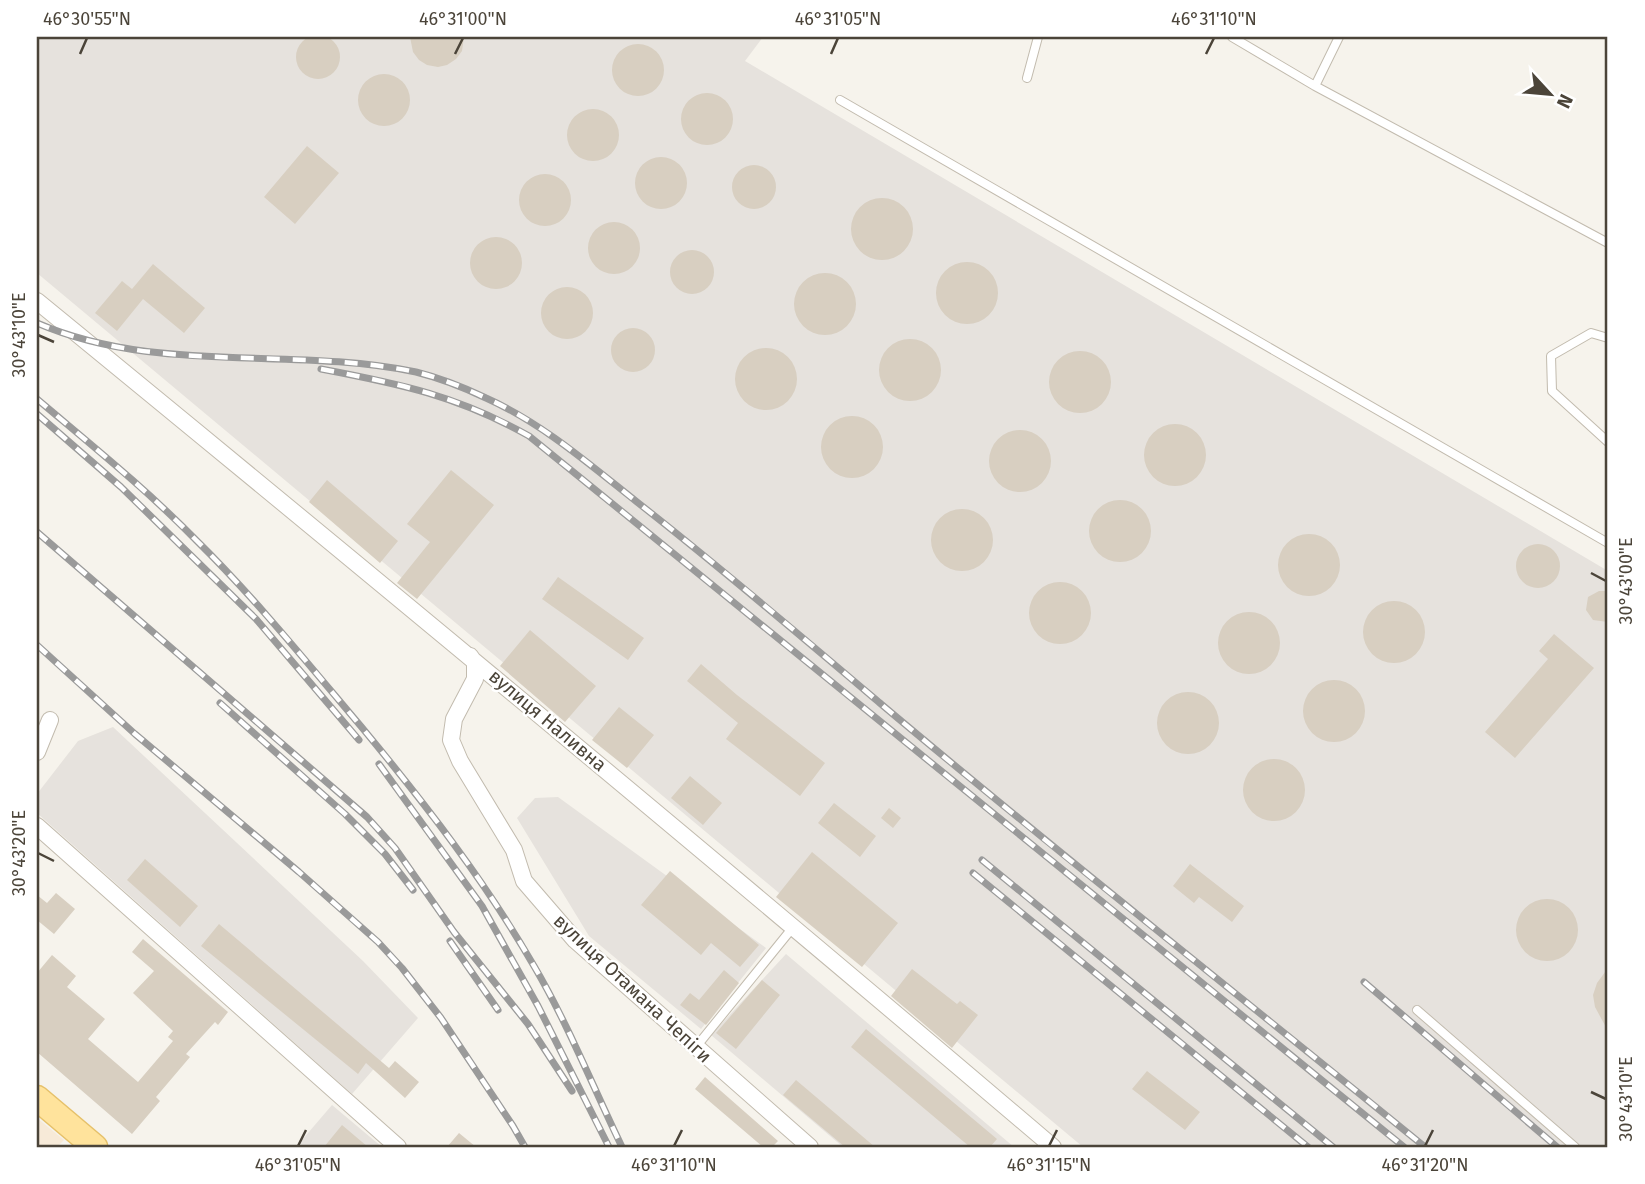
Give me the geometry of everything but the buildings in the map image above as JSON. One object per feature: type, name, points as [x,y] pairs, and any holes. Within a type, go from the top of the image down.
[{"type":"main road","points":[[41,1105],[95,1147]]},
{"type":"street","name":"вулиця Наливна","points":[[37,301],[469,654],[1053,1147]]},
{"type":"street","name":"вулиця Отамана Чепіги","points":[[469,654],[475,663],[475,680],[454,719],[451,740],[460,761],[514,850],[524,881],[575,940],[810,1147]]},
{"type":"street","points":[[37,752],[50,720]]},
{"type":"street","points":[[37,827],[398,1147]]},
{"type":"lane","points":[[1027,78],[1038,37]]},
{"type":"lane","points":[[1231,37],[1315,86],[1607,239]]},
{"type":"lane","points":[[1315,86],[1339,37]]},
{"type":"lane","points":[[840,100],[1608,543]]},
{"type":"lane","points":[[1608,338],[1591,333],[1551,356],[1552,391],[1608,442]]},
{"type":"lane","points":[[696,1046],[794,926]]},
{"type":"lane","points":[[1417,1010],[1575,1147]]},
{"type":"shaded area","points":[[37,37],[763,37],[745,61],[1608,571],[1608,1147],[1083,1147],[37,273]]},
{"type":"shaded area","points":[[113,727],[363,961],[418,1018],[352,1094],[37,813],[37,794],[78,741]]},
{"type":"shaded area","points":[[558,797],[766,948],[701,1029],[589,936],[517,818],[535,798]]},
{"type":"shaded area","points":[[786,954],[1014,1147],[843,1147],[711,1035]]},
{"type":"shaded area","points":[[332,1105],[382,1147],[296,1147]]},
{"type":"shaded area","points":[[37,1118],[64,1140],[57,1147],[37,1147]]},
{"type":"railway","points":[[37,323],[83,339],[129,349],[321,361],[416,372],[469,390],[526,419],[583,459],[699,551],[1016,816],[1425,1147]]},
{"type":"railway","points":[[321,369],[377,380],[453,401],[529,436],[1404,1147]]},
{"type":"railway","points":[[37,399],[176,520],[218,562],[282,633],[410,787],[475,874],[534,966],[569,1033],[622,1147]]},
{"type":"railway","points":[[37,414],[121,487],[256,619],[359,740]]},
{"type":"railway","points":[[37,532],[367,817],[395,848],[454,932],[528,1024],[572,1091]]},
{"type":"railway","points":[[37,645],[135,734],[378,942],[441,1018],[525,1147]]},
{"type":"railway","points":[[220,703],[345,814],[385,854],[413,890]]},
{"type":"railway","points":[[379,764],[482,906],[538,1006],[609,1147]]},
{"type":"railway","points":[[982,860],[1333,1147]]},
{"type":"railway","points":[[973,873],[1308,1147]]},
{"type":"railway","points":[[450,941],[498,1010]]},
{"type":"railway","points":[[1364,982],[1557,1147]]}]
